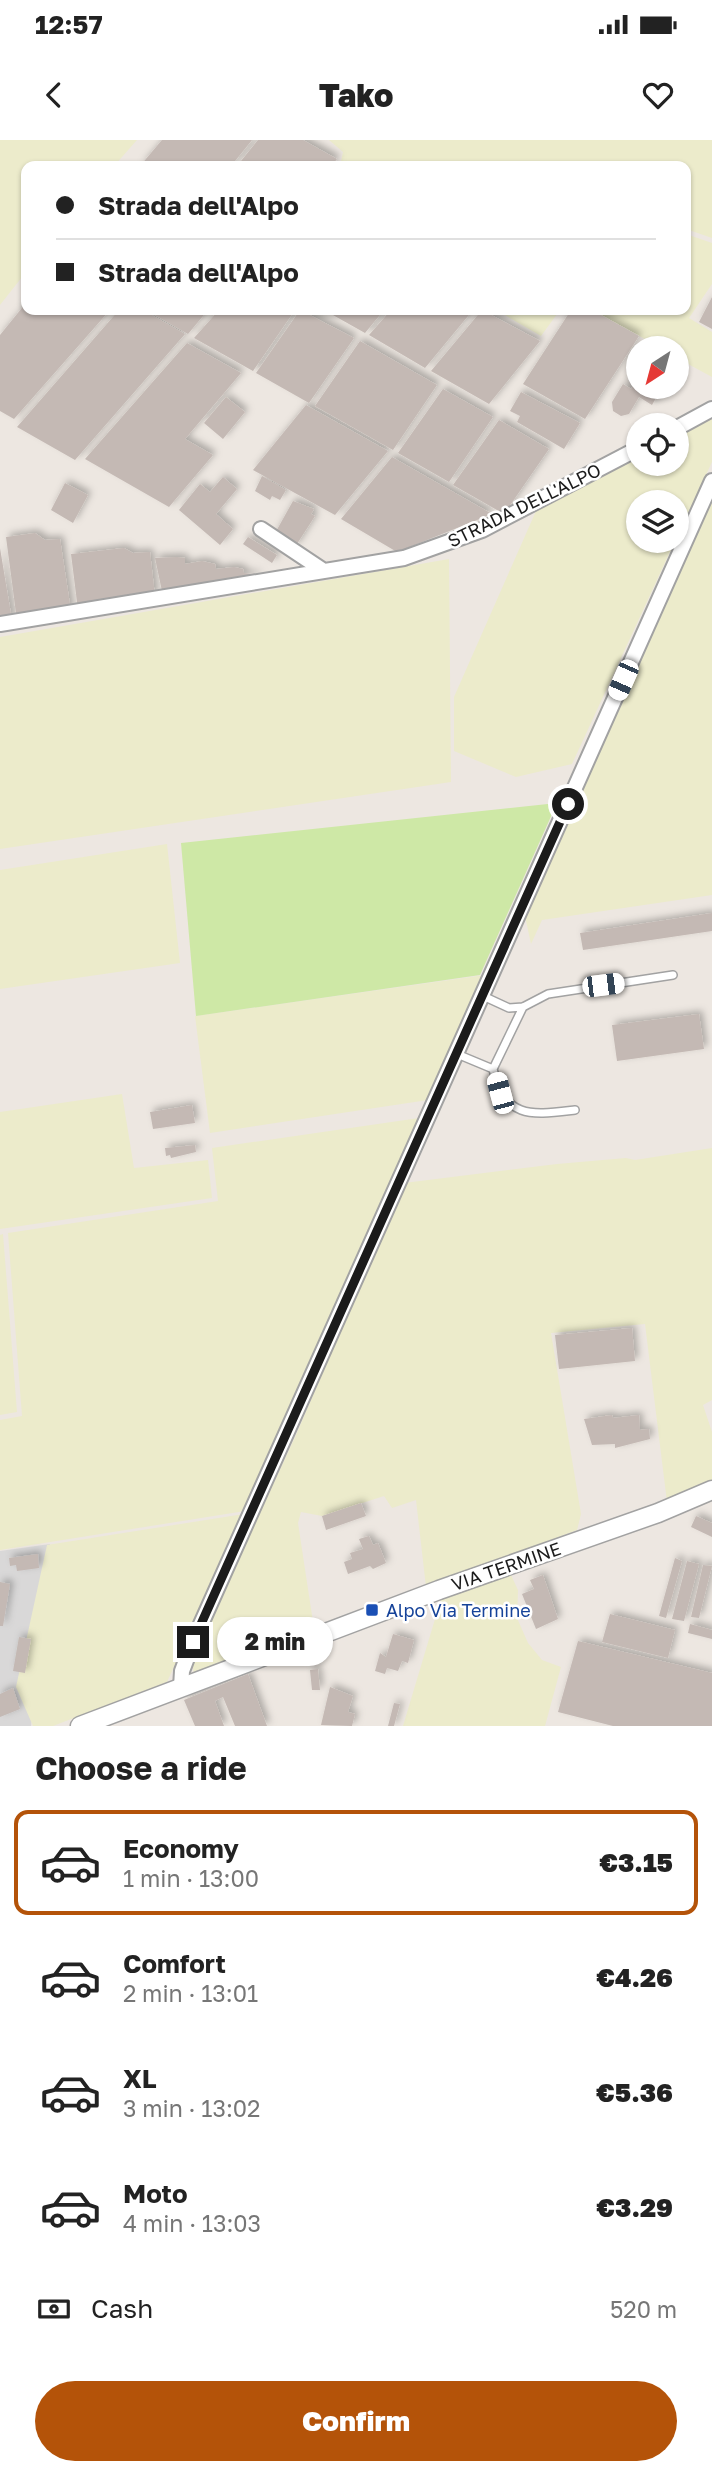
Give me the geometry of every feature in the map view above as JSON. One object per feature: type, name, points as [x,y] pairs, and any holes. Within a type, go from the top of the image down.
[{"type":"street","points":[[689,421],[712,409]]},
{"type":"street","name":"STRADA DELL'ALPO","points":[[0,624],[404,558],[482,530],[626,455]]},
{"type":"street","points":[[80,1726],[181,1687],[182,1671],[193,1642],[712,481]]},
{"type":"street","points":[[261,528],[324,572]]},
{"type":"street","name":"VIA TERMINE","points":[[181,1687],[439,1590],[658,1513],[712,1490]]},
{"type":"lane","points":[[482,996],[509,1009],[523,1007],[548,994],[673,975]]},
{"type":"lane","points":[[523,1007],[493,1069],[500,1093],[520,1112],[537,1114],[575,1110]]},
{"type":"lane","points":[[456,1053],[493,1069]]},
{"type":"shaded area","points":[[50,1544],[31,1726],[0,1726],[0,1551]]},
{"type":"green space","points":[[0,140],[137,140],[118,161],[21,161],[21,278],[0,305]]},
{"type":"green space","points":[[329,140],[712,140],[712,238],[691,231],[691,161],[341,161],[343,152]]},
{"type":"green space","points":[[691,236],[712,243],[712,284],[689,318],[712,332],[712,377],[690,365],[690,336],[639,336],[601,315],[691,315]]},
{"type":"green space","points":[[505,315],[556,315],[541,336]]},
{"type":"green space","points":[[712,415],[712,462],[689,511],[689,490],[626,490],[626,553],[669,553],[572,764],[516,777],[454,751],[454,697],[536,511],[626,462],[626,476],[689,476],[689,427]]},
{"type":"green space","points":[[712,494],[712,895],[542,920],[531,944],[525,916],[686,553],[689,553],[689,546]]},
{"type":"green space","points":[[449,559],[451,782],[0,849],[0,637]]},
{"type":"green space","points":[[557,803],[480,975],[196,1016],[181,843]]},
{"type":"green space","points":[[167,844],[180,963],[0,989],[0,870]]},
{"type":"green space","points":[[485,975],[428,1100],[210,1133],[195,1016]]},
{"type":"green space","points":[[122,1094],[134,1168],[208,1160],[212,1198],[0,1229],[0,1112]]},
{"type":"green space","points":[[419,1118],[245,1511],[0,1550],[0,1420],[22,1416],[8,1233],[218,1201],[212,1148]]},
{"type":"green space","points":[[712,1148],[712,1400],[703,1405],[712,1432],[712,1484],[667,1502],[645,1324],[551,1333],[581,1514],[577,1530],[426,1587],[416,1500],[392,1508],[384,1496],[322,1516],[301,1512],[298,1523],[315,1635],[194,1675],[192,1660],[296,1435],[404,1183],[557,1164],[626,1158],[635,1160]]},
{"type":"green space","points":[[3,1234],[17,1412],[0,1415],[0,1235]]},
{"type":"green space","points":[[244,1514],[167,1682],[53,1726],[33,1726],[16,1687],[47,1545]]},
{"type":"green space","points":[[510,1573],[518,1590],[517,1618],[528,1643],[542,1660],[561,1667],[545,1726],[403,1726],[441,1599]]},
{"type":"building","points":[[162,140],[252,140],[235,161],[144,161]]},
{"type":"building","points":[[258,140],[303,140],[337,159],[335,161],[241,161]]},
{"type":"building","points":[[712,297],[712,329],[699,322]]},
{"type":"building","points":[[21,309],[21,315],[106,315],[14,419],[0,411],[0,335]]},
{"type":"building","points":[[115,315],[152,315],[185,334],[75,460],[17,427]]},
{"type":"building","points":[[155,315],[204,315],[188,334]]},
{"type":"building","points":[[215,315],[292,315],[253,371],[194,338]]},
{"type":"building","points":[[297,315],[310,315],[354,338],[309,403],[256,373]]},
{"type":"building","points":[[333,315],[380,315],[365,333]]},
{"type":"building","points":[[387,315],[469,315],[425,368],[369,335]]},
{"type":"building","points":[[478,315],[491,315],[540,341],[489,404],[431,371]]},
{"type":"building","points":[[568,315],[601,315],[639,336],[626,336],[626,356],[585,419],[523,384]]},
{"type":"building","points":[[360,341],[437,385],[393,450],[315,406]]},
{"type":"building","points":[[187,343],[241,373],[185,439],[213,455],[169,507],[85,459]]},
{"type":"building","points":[[623,384],[626,386],[626,399],[638,399],[630,413],[621,416],[613,411],[612,402]]},
{"type":"building","points":[[443,389],[493,417],[449,482],[398,453]]},
{"type":"building","points":[[521,392],[580,423],[564,449],[517,422],[520,416],[510,411]]},
{"type":"building","points":[[226,397],[245,412],[223,439],[204,423]]},
{"type":"building","points":[[642,399],[655,399],[652,405]]},
{"type":"building","points":[[306,405],[388,451],[335,515],[253,470]]},
{"type":"building","points":[[499,420],[549,449],[504,514],[453,485]]},
{"type":"building","points":[[392,457],[492,514],[397,552],[341,519]]},
{"type":"building","points":[[262,476],[286,490],[280,500],[272,496],[270,500],[255,491]]},
{"type":"building","points":[[223,477],[237,489],[216,514],[233,529],[220,545],[179,510],[200,484],[210,492]]},
{"type":"building","points":[[65,483],[88,495],[73,523],[51,510]]},
{"type":"building","points":[[293,501],[314,509],[311,514],[315,516],[295,547],[274,535]]},
{"type":"building","points":[[35,533],[45,540],[60,539],[71,611],[17,621],[6,537]]},
{"type":"building","points":[[248,537],[277,555],[272,563],[243,544]]},
{"type":"building","points":[[0,548],[12,620],[0,622]]},
{"type":"building","points":[[124,548],[133,553],[150,552],[155,596],[78,610],[71,554]]},
{"type":"building","points":[[155,558],[185,558],[185,564],[202,561],[215,564],[216,569],[234,567],[243,569],[244,573],[261,575],[163,596]]},
{"type":"building","points":[[712,913],[712,931],[583,950],[580,933]]},
{"type":"building","points":[[699,1014],[704,1049],[617,1061],[612,1025]]},
{"type":"building","points":[[192,1105],[195,1123],[153,1129],[150,1112]]},
{"type":"building","points":[[195,1145],[196,1152],[171,1158],[170,1155],[166,1156],[165,1148]]},
{"type":"building","points":[[632,1328],[635,1361],[559,1369],[555,1335]]},
{"type":"building","points":[[612,1415],[613,1418],[639,1415],[640,1430],[649,1429],[650,1439],[615,1448],[615,1444],[592,1445],[584,1419]]},
{"type":"building","points":[[361,1503],[366,1516],[326,1530],[322,1516]]},
{"type":"building","points":[[696,1516],[712,1523],[712,1537],[691,1527]]},
{"type":"building","points":[[369,1536],[373,1545],[378,1543],[386,1563],[373,1569],[370,1566],[348,1574],[344,1562],[352,1559],[350,1553],[363,1549],[359,1539]]},
{"type":"building","points":[[38,1554],[39,1568],[17,1571],[16,1565],[10,1566],[9,1558]]},
{"type":"building","points":[[675,1558],[682,1561],[666,1618],[659,1616]]},
{"type":"building","points":[[687,1561],[699,1564],[684,1621],[672,1619]]},
{"type":"building","points":[[703,1565],[712,1566],[699,1618],[691,1617]]},
{"type":"building","points":[[543,1575],[558,1619],[536,1629],[522,1594],[534,1589],[530,1580]]},
{"type":"building","points":[[0,1582],[10,1584],[3,1626],[0,1626]]},
{"type":"building","points":[[610,1614],[675,1630],[668,1658],[602,1642]]},
{"type":"building","points":[[690,1624],[712,1630],[712,1639],[688,1633]]},
{"type":"building","points":[[393,1634],[414,1640],[408,1663],[402,1661],[398,1671],[387,1668],[385,1674],[375,1671],[380,1653],[386,1657]]},
{"type":"building","points":[[19,1637],[31,1639],[25,1673],[13,1671]]},
{"type":"building","points":[[578,1641],[712,1673],[712,1726],[613,1726],[558,1712]]},
{"type":"building","points":[[318,1669],[320,1690],[312,1690],[310,1670]]},
{"type":"building","points":[[248,1674],[267,1726],[235,1726],[223,1697],[215,1701],[224,1726],[195,1726],[184,1700]]},
{"type":"building","points":[[330,1687],[353,1696],[348,1712],[355,1714],[352,1726],[321,1725]]},
{"type":"building","points":[[13,1688],[20,1709],[0,1717],[0,1694]]},
{"type":"building","points":[[394,1703],[400,1704],[394,1726],[388,1726]]},
{"type":"place","name":"Alpo Via Termine","points":[[372,1610]]},
{"type":"route","points":[[193,1642],[568,804]]}]
